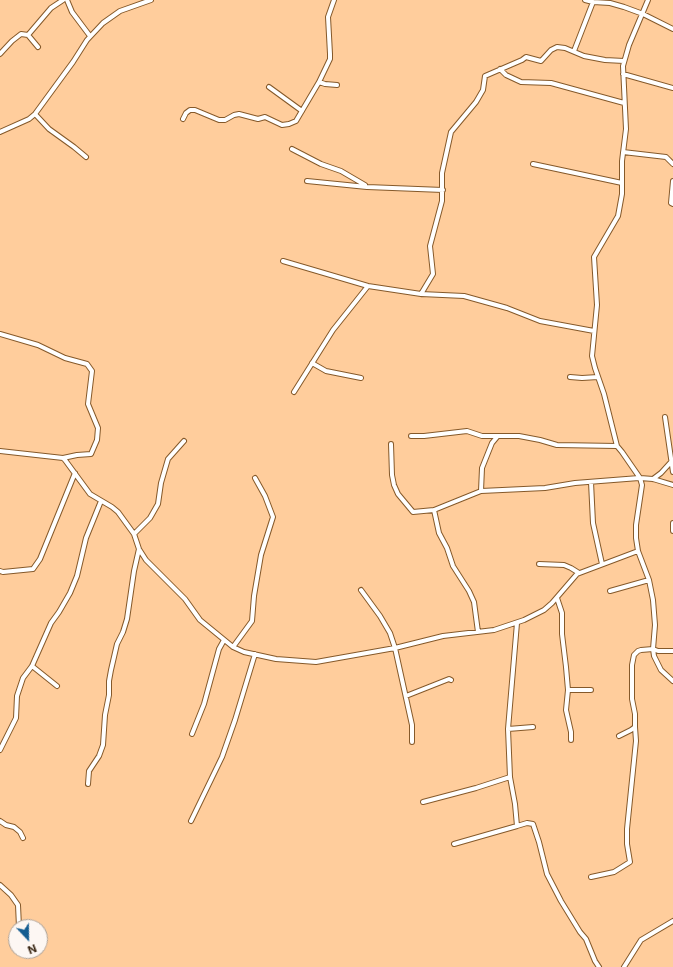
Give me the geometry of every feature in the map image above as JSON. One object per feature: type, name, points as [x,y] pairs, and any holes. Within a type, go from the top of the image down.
[{"type":"street","points":[[28,35],[51,8],[63,0]]},
{"type":"street","points":[[67,0],[72,12],[90,36]]},
{"type":"street","points":[[0,132],[29,119],[35,114],[90,36],[103,24],[120,11],[151,0]]},
{"type":"street","points":[[183,119],[186,113],[190,110],[195,110],[219,120],[225,120],[239,114],[258,119],[265,117],[282,125],[296,122],[319,82],[330,59],[328,17],[334,0]]},
{"type":"street","points":[[585,0],[610,3],[643,14],[673,29]]},
{"type":"street","points":[[648,0],[624,61],[623,74],[626,129],[623,152],[622,194],[618,216],[594,257],[597,305],[593,362],[604,394],[616,446],[638,473],[642,485],[636,525],[636,538],[638,551],[649,580],[653,600],[655,625],[653,649],[657,663],[661,670],[673,681]]},
{"type":"street","points":[[574,52],[593,2]]},
{"type":"street","points":[[0,54],[21,34],[28,35],[38,47]]},
{"type":"street","points":[[421,294],[433,274],[430,246],[442,201],[442,173],[451,132],[476,102],[483,90],[486,76],[526,57],[541,61],[551,50],[557,47],[565,48],[584,56],[605,60],[624,61]]},
{"type":"street","points":[[500,69],[506,75],[521,82],[551,83],[624,103]]},
{"type":"street","points":[[623,74],[673,88]]},
{"type":"street","points":[[319,82],[337,85]]},
{"type":"street","points":[[269,86],[302,111]]},
{"type":"street","points":[[35,114],[49,129],[86,157]]},
{"type":"street","points":[[292,149],[321,164],[341,172],[367,187]]},
{"type":"street","points":[[623,152],[666,157],[673,164]]},
{"type":"street","points":[[532,164],[622,183]]},
{"type":"street","points":[[307,181],[367,187],[443,190]]},
{"type":"street","points":[[673,181],[671,204],[673,204]]},
{"type":"street","points":[[283,261],[368,286],[421,294],[464,296],[508,308],[540,321],[594,331]]},
{"type":"street","points":[[294,392],[333,330],[368,286]]},
{"type":"street","points":[[0,334],[38,345],[65,358],[87,364],[92,371],[88,404],[98,428],[91,454],[63,458],[0,451]]},
{"type":"street","points":[[312,363],[326,371],[361,378]]},
{"type":"street","points":[[570,377],[598,377]]},
{"type":"street","points":[[665,417],[673,472]]},
{"type":"street","points":[[411,436],[467,431],[482,436],[519,436],[557,445],[616,446]]},
{"type":"street","points":[[481,491],[482,468],[497,436]]},
{"type":"street","points":[[134,534],[150,518],[158,504],[161,483],[168,459],[184,441]]},
{"type":"street","points":[[391,444],[392,475],[394,485],[398,494],[413,512],[434,510],[481,491],[545,488],[640,478],[653,479],[673,485]]},
{"type":"street","points":[[63,458],[90,494],[118,512],[134,534],[139,549],[146,560],[185,599],[200,620],[233,647],[276,659],[316,662],[395,648],[443,636],[494,630],[517,623],[544,610],[579,573],[638,551]]},
{"type":"street","points":[[653,479],[672,462]]},
{"type":"street","points":[[0,571],[33,569],[40,559],[75,473]]},
{"type":"street","points":[[233,647],[252,621],[254,596],[261,555],[273,517],[265,496],[255,478]]},
{"type":"street","points":[[591,482],[594,523],[602,564]]},
{"type":"street","points":[[0,750],[16,718],[16,696],[22,678],[32,666],[51,623],[70,593],[86,538],[101,501]]},
{"type":"street","points":[[434,510],[439,533],[447,548],[453,566],[469,591],[474,602],[478,632]]},
{"type":"street","points":[[673,523],[673,531]]},
{"type":"street","points":[[88,784],[89,771],[99,756],[103,745],[111,670],[117,644],[127,619],[134,571],[139,549]]},
{"type":"street","points":[[539,564],[564,565],[579,573]]},
{"type":"street","points":[[610,591],[649,580]]},
{"type":"street","points":[[361,590],[380,616],[390,633],[395,648],[412,725],[412,742]]},
{"type":"street","points":[[557,598],[562,613],[562,634],[568,690],[566,710],[571,732],[571,740]]},
{"type":"street","points":[[517,623],[508,728],[510,777],[517,826]]},
{"type":"street","points":[[192,734],[204,704],[219,648],[224,640]]},
{"type":"street","points":[[590,877],[614,872],[630,862],[627,844],[627,829],[636,741],[635,714],[632,699],[632,658],[638,651],[653,649],[658,651],[673,651]]},
{"type":"street","points":[[191,821],[222,757],[255,654]]},
{"type":"street","points":[[32,666],[57,686]]},
{"type":"street","points":[[406,696],[449,679],[452,680]]},
{"type":"street","points":[[568,690],[591,690]]},
{"type":"street","points":[[508,728],[533,727]]},
{"type":"street","points":[[619,736],[635,727]]},
{"type":"street","points":[[423,802],[510,777]]},
{"type":"street","points":[[0,821],[6,825],[14,827],[20,832],[23,838]]},
{"type":"street","points":[[454,844],[527,823],[533,824],[540,842],[547,874],[561,901],[586,939],[595,961],[600,967]]},
{"type":"street","points":[[0,885],[11,895],[18,905],[19,919]]},
{"type":"street","points":[[624,967],[641,940],[673,921]]}]
